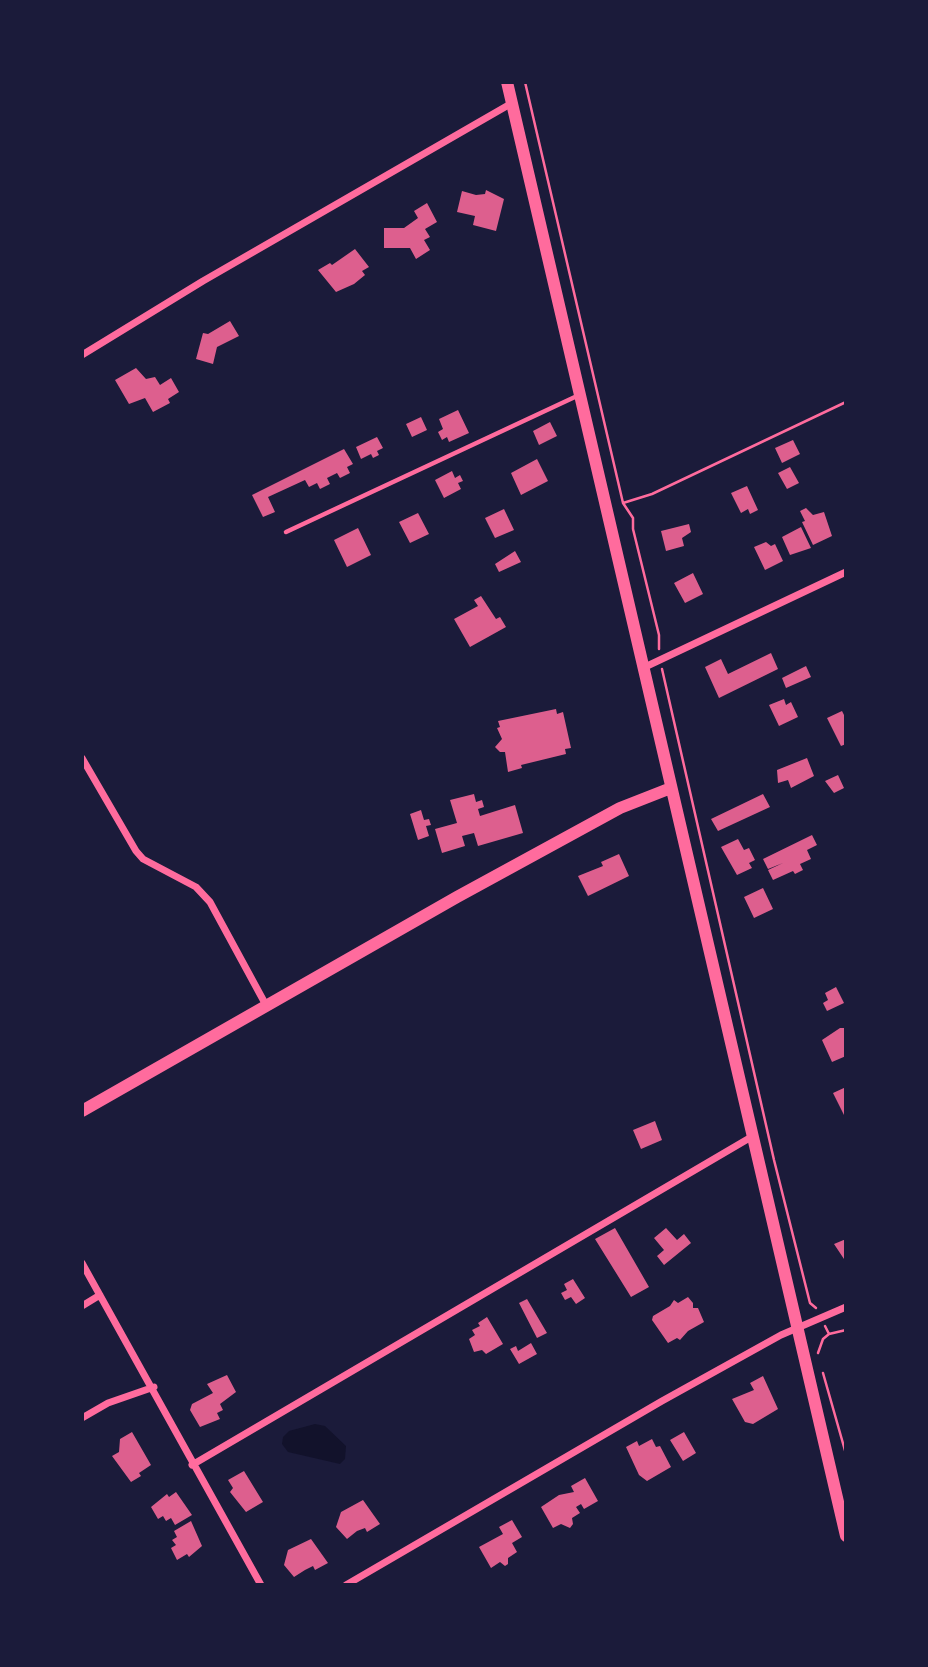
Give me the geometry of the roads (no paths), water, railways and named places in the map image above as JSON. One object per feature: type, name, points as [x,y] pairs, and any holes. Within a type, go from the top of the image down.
[{"type":"street","points":[[508,82],[846,1536]]},
{"type":"street","points":[[82,355],[203,281],[512,103]]},
{"type":"street","points":[[645,667],[846,572]]},
{"type":"street","points":[[82,758],[143,859],[196,887],[210,902],[267,1007]]},
{"type":"street","points":[[82,1111],[620,808],[671,788]]},
{"type":"street","points":[[192,1465],[753,1136]]},
{"type":"street","points":[[82,1263],[154,1387],[192,1465],[261,1585]]},
{"type":"street","points":[[82,1306],[100,1295]]},
{"type":"street","points":[[346,1585],[662,1401],[798,1328],[846,1307]]},
{"type":"street","points":[[82,1418],[108,1403],[154,1387]]},
{"type":"lane","points":[[286,532],[581,394]]}]
